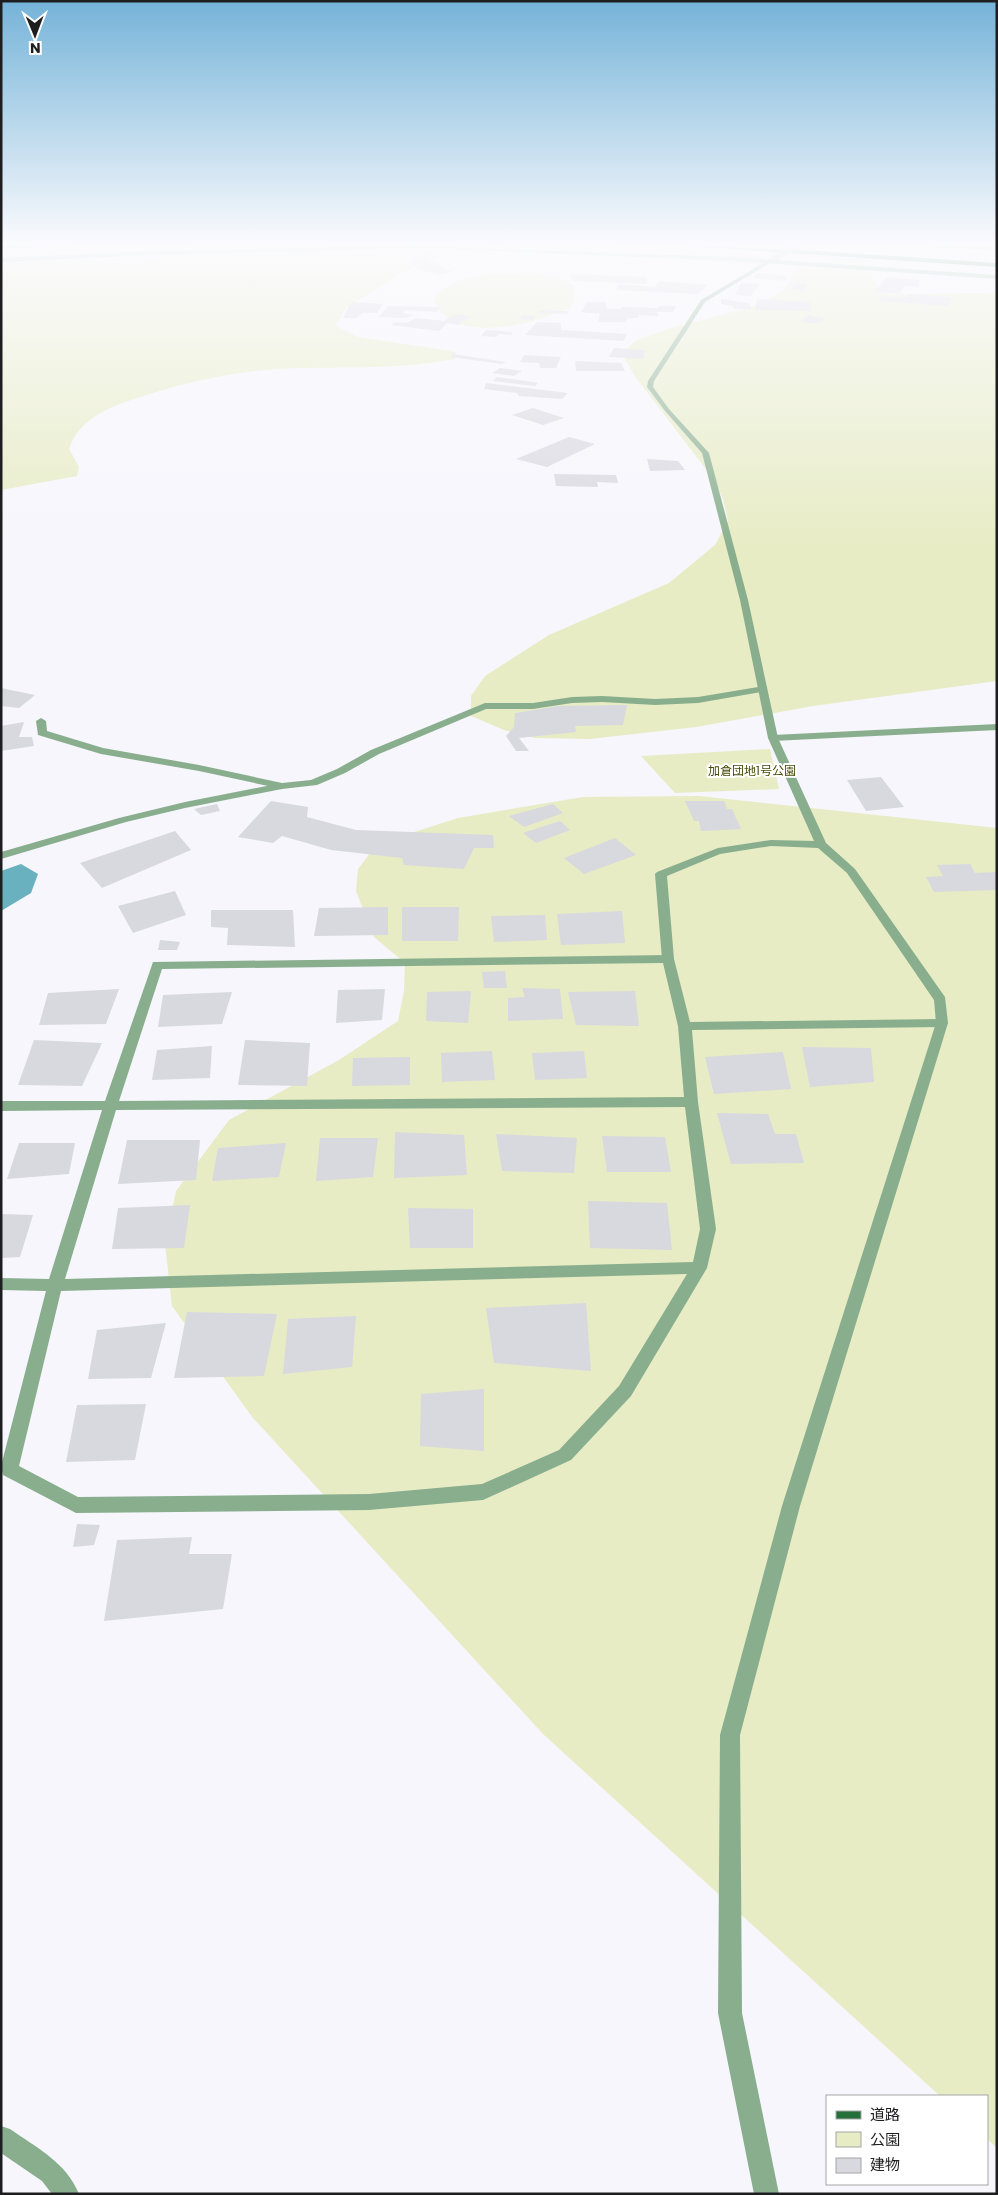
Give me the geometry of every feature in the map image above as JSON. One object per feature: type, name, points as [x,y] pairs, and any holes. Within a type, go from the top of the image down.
[{"type":"street","points":[[672,348],[650,381],[650,388],[705,453],[744,600],[773,738],[821,844],[851,872],[940,1000],[942,1023],[791,1506],[730,1734],[730,2013],[767,2194]]},
{"type":"street","points":[[1,856],[123,820],[185,805],[282,786],[313,782],[341,771],[375,752],[485,706],[533,706],[572,700],[602,699],[655,702],[698,700],[764,688]]},
{"type":"street","points":[[41,721],[42,733],[101,751],[200,768],[282,786]]},
{"type":"street","points":[[773,738],[997,727]]},
{"type":"street","points":[[668,958],[157,965],[110,1106],[55,1285],[9,1470],[76,1505],[369,1502],[483,1492],[565,1455],[625,1391],[699,1268],[708,1229],[691,1102],[684,1026],[668,958],[660,874],[718,852],[771,843],[821,844]]},
{"type":"street","points":[[684,1026],[942,1023]]},
{"type":"street","points":[[1,1106],[691,1102]]},
{"type":"street","points":[[1,1284],[55,1285],[699,1268]]},
{"type":"street","points":[[1,2138],[51,2172],[67,2194]]},
{"type":"green space","points":[[1,348],[434,348],[457,353],[455,359],[398,366],[299,368],[249,372],[188,383],[158,391],[109,408],[89,420],[81,428],[69,449],[79,467],[77,476],[1,490]]},
{"type":"green space","points":[[627,348],[997,348],[997,681],[813,706],[696,727],[590,739],[535,738],[504,730],[471,716],[471,696],[485,676],[549,635],[669,583],[715,545],[728,521],[723,499],[715,481],[634,375],[623,356]]},
{"type":"green space","name":"加倉団地1号公園","points":[[770,749],[779,789],[675,793],[641,756]]},
{"type":"green space","points":[[699,796],[997,828],[997,2148],[988,2140],[988,2095],[939,2095],[543,1734],[253,1418],[172,1306],[165,1244],[176,1191],[229,1120],[339,1060],[398,1021],[404,991],[405,963],[374,937],[356,891],[358,869],[377,844],[458,818],[583,797]]},
{"type":"water","points":[[21,864],[38,874],[31,893],[1,911],[1,871]]},
{"type":"building","points":[[614,348],[645,350],[643,359],[609,357]]},
{"type":"building","points":[[453,354],[506,362],[502,364],[451,357]]},
{"type":"building","points":[[524,355],[561,357],[556,368],[540,368],[539,363],[520,362]]},
{"type":"building","points":[[575,361],[621,363],[625,371],[576,371]]},
{"type":"building","points":[[500,368],[522,371],[514,376],[492,373]]},
{"type":"building","points":[[497,377],[538,383],[535,386],[493,381]]},
{"type":"building","points":[[486,383],[568,393],[562,399],[519,396],[517,393],[484,389]]},
{"type":"building","points":[[533,408],[564,418],[543,425],[512,415]]},
{"type":"building","points":[[569,437],[595,444],[547,467],[516,459]]},
{"type":"building","points":[[647,459],[678,461],[685,470],[650,471]]},
{"type":"building","points":[[554,474],[616,475],[618,483],[597,482],[598,487],[556,486]]},
{"type":"building","points":[[1,688],[35,695],[19,708],[1,706]]},
{"type":"building","points":[[627,705],[623,725],[575,726],[576,732],[519,738],[529,751],[516,751],[506,736],[514,727],[515,713],[559,706]]},
{"type":"building","points":[[24,722],[19,737],[32,737],[34,746],[1,751],[1,726]]},
{"type":"building","points":[[881,777],[904,807],[866,811],[847,780]]},
{"type":"building","points":[[271,801],[308,807],[307,817],[356,830],[493,835],[494,848],[474,848],[464,869],[404,865],[402,858],[331,850],[282,836],[273,843],[238,837]]},
{"type":"building","points":[[685,801],[724,801],[727,809],[732,809],[741,829],[701,831],[699,821],[694,821]]},
{"type":"building","points":[[217,804],[220,811],[201,815],[194,809]]},
{"type":"building","points":[[553,804],[563,813],[524,827],[509,816]]},
{"type":"building","points":[[560,821],[570,830],[536,843],[523,833]]},
{"type":"building","points":[[175,831],[191,850],[102,888],[80,863]]},
{"type":"building","points":[[615,838],[636,855],[584,874],[564,858]]},
{"type":"building","points":[[970,864],[975,873],[997,872],[997,890],[934,892],[926,877],[943,876],[937,865]]},
{"type":"building","points":[[175,891],[186,915],[133,933],[118,906]]},
{"type":"building","points":[[388,907],[388,935],[314,936],[319,908]]},
{"type":"building","points":[[402,907],[459,907],[458,941],[402,941]]},
{"type":"building","points":[[211,910],[293,910],[295,947],[227,945],[228,928],[211,927]]},
{"type":"building","points":[[622,911],[625,943],[561,945],[557,914]]},
{"type":"building","points":[[545,915],[547,940],[494,942],[491,916]]},
{"type":"building","points":[[160,940],[180,942],[177,950],[158,950]]},
{"type":"building","points":[[505,971],[507,988],[484,988],[482,972]]},
{"type":"building","points":[[522,988],[560,989],[563,1019],[508,1021],[508,998],[525,997]]},
{"type":"building","points":[[119,989],[106,1024],[39,1025],[48,993]]},
{"type":"building","points":[[385,989],[382,1020],[336,1023],[338,990]]},
{"type":"building","points":[[471,991],[468,1023],[426,1021],[427,992]]},
{"type":"building","points":[[635,991],[639,1026],[576,1025],[568,992]]},
{"type":"building","points":[[232,992],[222,1024],[158,1027],[163,995]]},
{"type":"building","points":[[34,1040],[102,1043],[82,1086],[18,1085]]},
{"type":"building","points":[[245,1040],[310,1043],[307,1086],[238,1085]]},
{"type":"building","points":[[212,1046],[210,1078],[152,1080],[157,1050]]},
{"type":"building","points":[[802,1047],[871,1048],[874,1082],[810,1087]]},
{"type":"building","points":[[492,1051],[495,1080],[442,1082],[441,1053]]},
{"type":"building","points":[[584,1051],[587,1078],[535,1080],[532,1053]]},
{"type":"building","points":[[783,1052],[791,1089],[714,1094],[705,1057]]},
{"type":"building","points":[[410,1057],[410,1085],[352,1086],[353,1058]]},
{"type":"building","points":[[717,1113],[768,1114],[775,1134],[796,1134],[804,1163],[731,1164]]},
{"type":"building","points":[[395,1132],[464,1135],[467,1175],[394,1178]]},
{"type":"building","points":[[496,1134],[577,1138],[574,1173],[502,1171]]},
{"type":"building","points":[[602,1136],[665,1137],[671,1172],[607,1172]]},
{"type":"building","points":[[320,1138],[378,1138],[373,1177],[316,1181]]},
{"type":"building","points":[[127,1140],[200,1140],[196,1180],[118,1184]]},
{"type":"building","points":[[19,1143],[75,1143],[69,1174],[7,1179]]},
{"type":"building","points":[[286,1143],[279,1177],[212,1181],[218,1148]]},
{"type":"building","points":[[588,1201],[667,1203],[672,1250],[590,1248]]},
{"type":"building","points":[[190,1205],[184,1248],[112,1249],[118,1208]]},
{"type":"building","points":[[408,1208],[473,1209],[473,1248],[410,1248]]},
{"type":"building","points":[[1,1214],[33,1215],[20,1257],[1,1258]]},
{"type":"building","points":[[586,1303],[591,1371],[494,1363],[486,1308]]},
{"type":"building","points":[[187,1312],[277,1314],[264,1376],[174,1378]]},
{"type":"building","points":[[356,1316],[352,1367],[283,1374],[288,1319]]},
{"type":"building","points":[[166,1323],[151,1378],[88,1379],[97,1330]]},
{"type":"building","points":[[484,1389],[484,1451],[420,1446],[421,1394]]},
{"type":"building","points":[[146,1404],[135,1460],[66,1462],[77,1405]]},
{"type":"building","points":[[77,1524],[100,1525],[94,1545],[73,1547]]},
{"type":"building","points":[[192,1537],[189,1554],[232,1554],[223,1609],[104,1621],[117,1540]]}]
